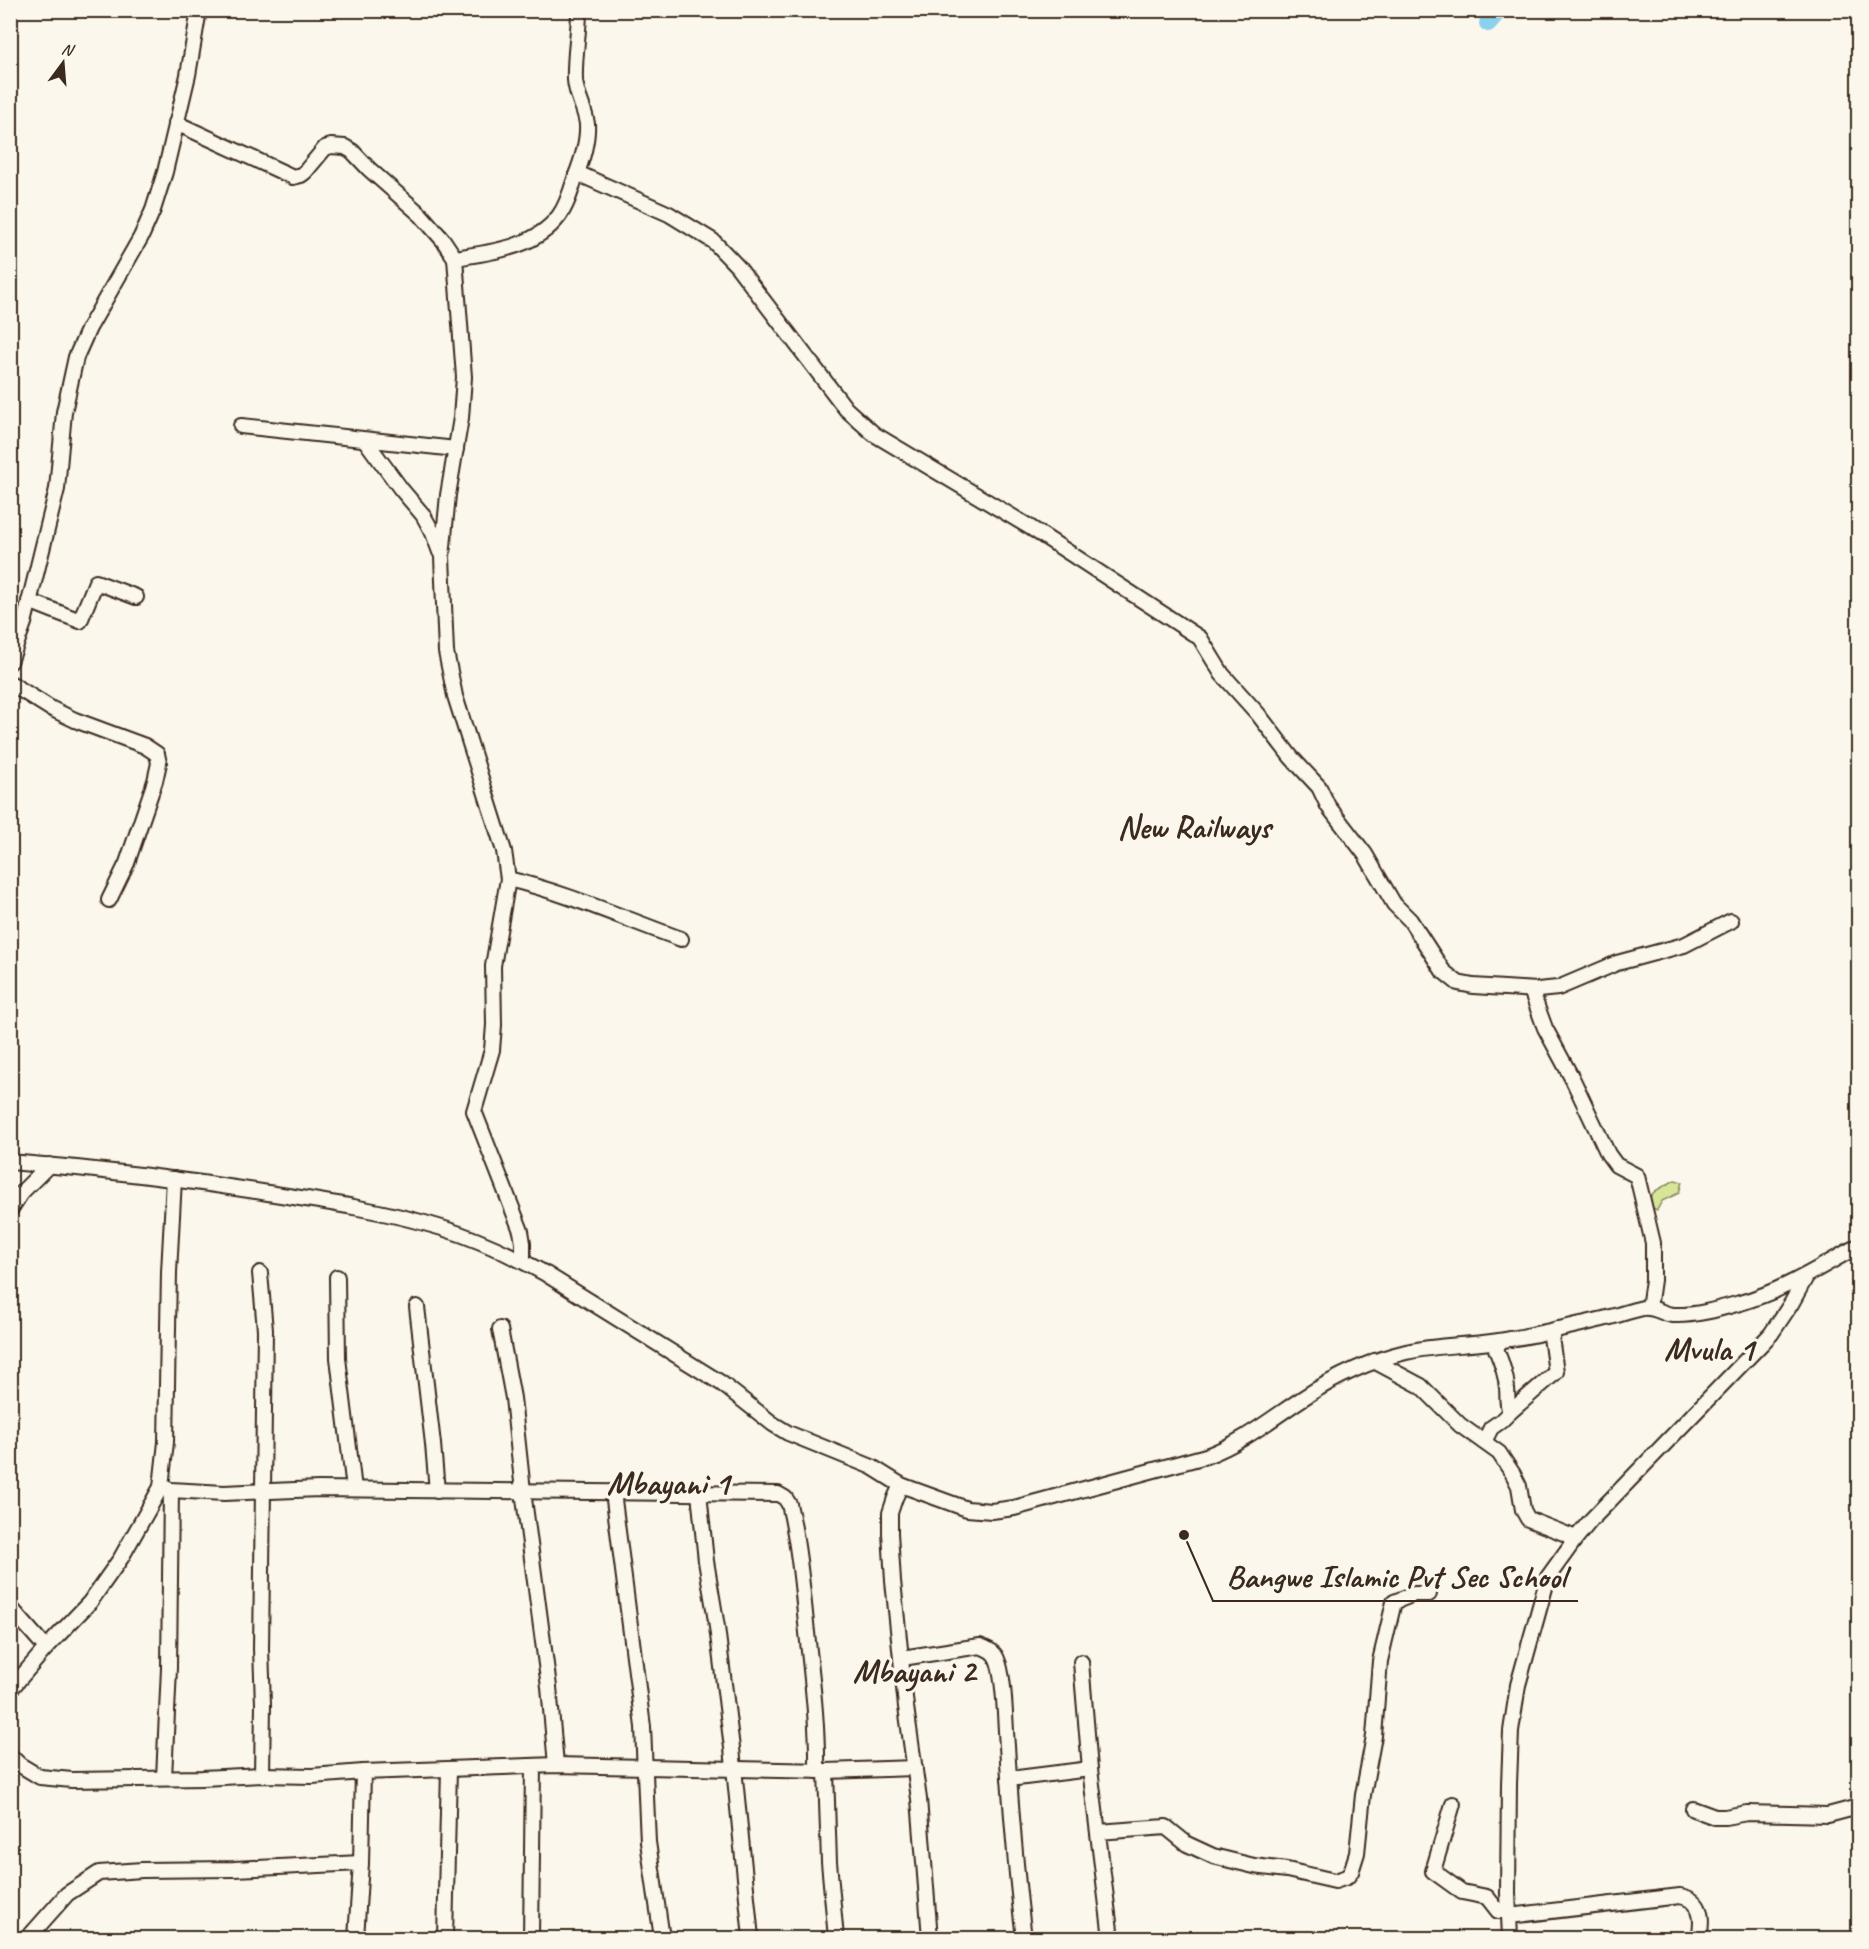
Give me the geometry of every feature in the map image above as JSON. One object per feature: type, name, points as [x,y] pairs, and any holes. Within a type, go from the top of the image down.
[{"type":"street","points":[[10,662],[18,643],[57,489],[64,412],[76,357],[89,328],[141,237],[153,210],[165,172],[188,75],[199,10]]},
{"type":"street","points":[[455,258],[495,252],[526,242],[539,236],[560,215],[577,173],[587,127],[584,109],[576,89],[579,10]]},
{"type":"street","points":[[176,123],[293,177],[306,172],[325,148],[345,147],[421,215],[455,258],[464,377],[461,418],[448,495],[442,557],[442,597],[449,673],[504,851],[508,879],[493,966],[492,1050],[474,1111],[521,1231],[523,1261]]},
{"type":"street","points":[[577,173],[669,214],[713,242],[736,266],[846,409],[874,434],[1028,526],[1200,638],[1222,674],[1319,787],[1328,806],[1365,854],[1394,904],[1410,920],[1443,971],[1458,983],[1531,990],[1558,988],[1617,963],[1684,945],[1731,921]]},
{"type":"street","points":[[241,426],[456,449]]},
{"type":"street","points":[[365,440],[423,515],[442,557]]},
{"type":"street","points":[[29,601],[80,621],[96,582],[135,597]]},
{"type":"street","points":[[10,683],[50,708],[75,720],[145,746],[157,754],[159,763],[155,781],[127,863],[109,900]]},
{"type":"street","points":[[508,879],[600,907],[681,939]]},
{"type":"street","points":[[1531,990],[1545,1028],[1608,1154],[1616,1165],[1637,1176],[1653,1243],[1653,1280],[1649,1308]]},
{"type":"street","points":[[10,1162],[174,1179],[299,1197],[408,1218],[444,1229],[523,1261],[546,1274],[721,1383],[779,1427],[872,1467],[901,1485],[967,1509],[992,1511],[1014,1508],[1220,1451],[1341,1375],[1374,1361],[1414,1350],[1500,1341],[1649,1308],[1674,1315],[1701,1313],[1770,1294],[1858,1246]]},
{"type":"street","points":[[10,1210],[21,1193],[49,1165]]},
{"type":"street","points":[[164,1778],[169,1668],[166,1443],[169,1272],[174,1179]]},
{"type":"street","points":[[260,1273],[265,1330],[261,1649],[262,1775]]},
{"type":"street","points":[[1510,1938],[1511,1731],[1518,1685],[1548,1577],[1575,1538],[1649,1458],[1772,1334],[1807,1275]]},
{"type":"street","points":[[337,1276],[338,1358],[354,1490]]},
{"type":"street","points":[[417,1307],[437,1491]]},
{"type":"street","points":[[500,1329],[513,1398],[547,1667],[556,1766]]},
{"type":"street","points":[[1484,1442],[1491,1428],[1556,1372],[1551,1337],[1557,1329]]},
{"type":"street","points":[[1500,1341],[1496,1349],[1505,1377],[1506,1404],[1510,1412]]},
{"type":"street","points":[[1374,1361],[1421,1386],[1460,1425],[1499,1454],[1514,1474],[1519,1486],[1523,1510],[1528,1519],[1575,1538]]},
{"type":"street","points":[[901,1485],[892,1506],[890,1533],[892,1581],[920,1810],[930,1938]]},
{"type":"street","points":[[166,1489],[224,1493],[319,1489],[772,1493],[785,1498],[789,1504],[797,1555],[809,1654],[836,1938]]},
{"type":"street","points":[[10,1690],[90,1602],[166,1489]]},
{"type":"street","points":[[613,1492],[643,1727],[648,1842],[657,1938]]},
{"type":"street","points":[[699,1493],[706,1561],[735,1769],[751,1938]]},
{"type":"street","points":[[1098,1832],[1161,1827],[1171,1830],[1187,1844],[1226,1860],[1335,1881],[1347,1876],[1354,1867],[1357,1853],[1374,1736],[1380,1661],[1388,1622],[1394,1602],[1414,1594],[1429,1594]]},
{"type":"street","points":[[10,1607],[46,1648]]},
{"type":"street","points":[[902,1658],[980,1646],[997,1656],[1001,1677],[1024,1938]]},
{"type":"street","points":[[1081,1662],[1090,1769],[1111,1938]]},
{"type":"street","points":[[10,1756],[40,1777],[72,1780],[262,1775],[312,1776],[533,1766],[821,1771],[915,1768]]},
{"type":"street","points":[[531,1938],[533,1766]]},
{"type":"street","points":[[445,1938],[449,1769]]},
{"type":"street","points":[[1009,1779],[1090,1769]]},
{"type":"street","points":[[357,1938],[363,1772]]},
{"type":"street","points":[[1453,1804],[1433,1871],[1462,1892],[1487,1897],[1498,1911],[1509,1913],[1687,1897],[1696,1904],[1702,1915],[1699,1938]]},
{"type":"street","points":[[1693,1809],[1715,1817],[1725,1817],[1747,1813],[1835,1815],[1858,1808]]},
{"type":"street","points":[[28,1938],[67,1894],[99,1873],[361,1863]]},
{"type":"green space","points":[[1675,1180],[1682,1182],[1679,1193],[1662,1201],[1657,1210],[1651,1207],[1646,1201],[1655,1191]]},
{"type":"waterway","points":[[1488,23],[1499,10]]},
{"type":"place","name":"Bangwe Islamic Pvt Sec School","points":[[1184,1535]]},
{"type":"district","name":"New Railways","points":[[1194,827]]},
{"type":"district","name":"Mvula 1","points":[[1709,1349]]},
{"type":"district","name":"Mbayani 1","points":[[668,1483]]},
{"type":"district","name":"Mbayani 2","points":[[914,1671]]}]
